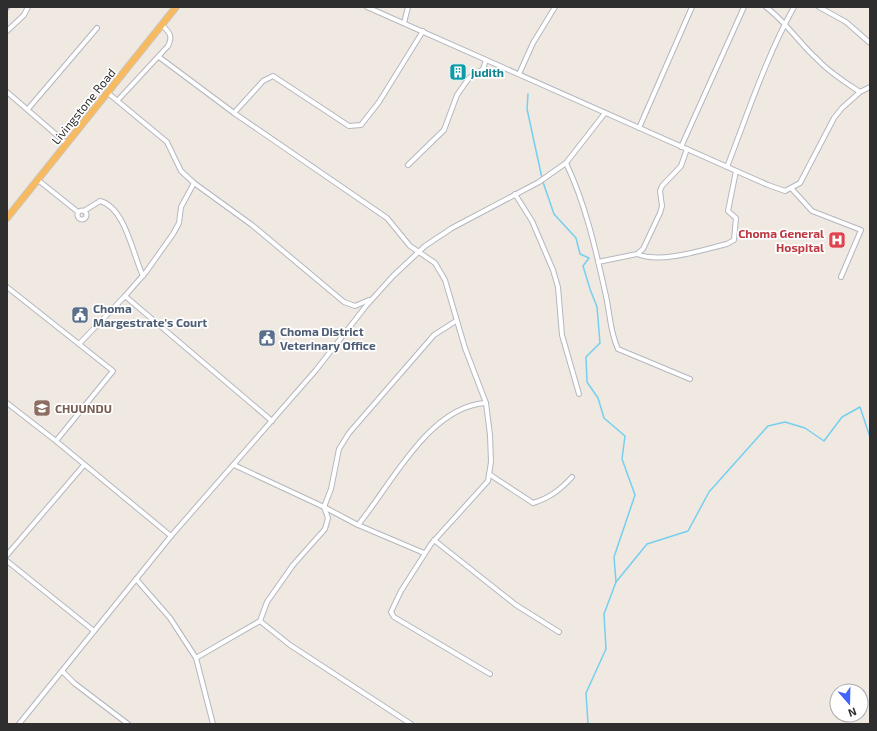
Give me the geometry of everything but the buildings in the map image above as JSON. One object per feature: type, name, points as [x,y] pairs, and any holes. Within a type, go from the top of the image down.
[{"type":"highway","name":"Livingstone Road","points":[[7,218],[176,7]]},
{"type":"street","points":[[7,32],[24,15],[28,7]]},
{"type":"street","points":[[367,7],[681,147],[785,191],[792,189],[800,183],[834,118],[842,108],[860,92],[870,87]]},
{"type":"street","points":[[404,23],[408,7]]},
{"type":"street","points":[[519,74],[533,43],[555,7]]},
{"type":"street","points":[[639,128],[692,7]]},
{"type":"street","points":[[681,147],[744,7]]},
{"type":"street","points":[[766,7],[785,24],[817,60],[830,72],[860,92]]},
{"type":"street","points":[[727,166],[761,79],[794,7]]},
{"type":"street","points":[[819,7],[846,22],[870,43]]},
{"type":"street","points":[[118,100],[159,57],[171,40],[170,33],[162,25]]},
{"type":"street","points":[[28,109],[97,28]]},
{"type":"street","points":[[234,112],[263,81],[273,76],[349,126],[361,125],[383,97],[422,31]]},
{"type":"street","points":[[159,57],[234,112],[387,218],[410,246],[436,263],[445,280],[456,320],[486,403],[490,435],[489,474],[488,481],[424,553],[401,591],[391,612],[394,617],[490,674]]},
{"type":"street","points":[[408,165],[444,130],[457,95],[469,78],[483,68],[486,60]]},
{"type":"street","points":[[7,92],[67,144]]},
{"type":"street","points":[[108,93],[167,142],[181,171],[194,183],[252,225],[344,302],[355,306],[372,299]]},
{"type":"street","points":[[19,724],[171,536],[316,370],[372,299],[393,276],[418,252],[452,228],[539,182],[566,163],[605,113]]},
{"type":"street","points":[[637,254],[645,244],[660,213],[662,206],[660,191],[662,186],[681,166],[687,149]]},
{"type":"street","points":[[566,163],[575,182],[589,224],[608,305],[612,337],[618,350],[690,379]]},
{"type":"street","points":[[598,262],[637,254],[645,257],[675,256],[727,244],[734,240],[736,218],[728,211],[736,171]]},
{"type":"street","points":[[38,180],[78,212],[78,217],[81,220],[86,216],[84,211]]},
{"type":"street","points":[[79,344],[143,276],[176,228],[181,207],[194,183]]},
{"type":"street","points":[[792,189],[812,211],[861,230],[841,277]]},
{"type":"street","points":[[515,194],[532,222],[553,270],[558,287],[562,335],[579,394]]},
{"type":"street","points":[[78,212],[84,211],[100,201],[108,204],[121,219],[143,276]]},
{"type":"street","points":[[7,287],[113,371],[56,441]]},
{"type":"street","points":[[125,296],[272,421]]},
{"type":"street","points":[[196,658],[260,621],[267,602],[293,565],[325,529],[328,518],[324,507],[331,489],[339,449],[349,433],[434,335],[456,320]]},
{"type":"street","points":[[7,402],[171,536]]},
{"type":"street","points":[[358,525],[429,431],[453,413],[475,404],[486,403]]},
{"type":"street","points":[[7,555],[84,465]]},
{"type":"street","points":[[234,465],[324,507],[358,525],[424,553]]},
{"type":"street","points":[[489,474],[533,503],[544,500],[561,488],[572,477]]},
{"type":"street","points":[[434,540],[516,605],[558,632]]},
{"type":"street","points":[[7,561],[94,632]]},
{"type":"street","points":[[136,579],[170,618],[196,658],[213,724]]},
{"type":"street","points":[[260,621],[290,645],[411,724]]},
{"type":"street","points":[[62,671],[74,683],[128,724]]},
{"type":"waterway","points":[[528,94],[527,109],[542,178]]},
{"type":"waterway","points":[[543,182],[554,214],[576,238],[580,254],[589,258],[583,266],[597,307],[600,343],[586,357],[587,382],[598,398],[604,418],[625,436],[622,459],[635,495],[614,557],[616,582],[604,614],[606,649],[586,693],[588,724]]},
{"type":"waterway","points":[[616,582],[647,544],[688,531],[709,492],[768,426],[785,422],[805,428],[824,441],[842,417],[860,407],[870,437]]},
{"type":"railway","points":[[7,11],[10,7]]},
{"type":"place","name":"judith","points":[[458,72]]},
{"type":"place","name":"Choma General Hospital","points":[[837,240]]},
{"type":"place","name":"Choma Margestrate's Court","points":[[80,315]]},
{"type":"place","name":"Choma District Veterinary Office","points":[[267,338]]},
{"type":"place","name":"CHUUNDU","points":[[42,408]]}]
